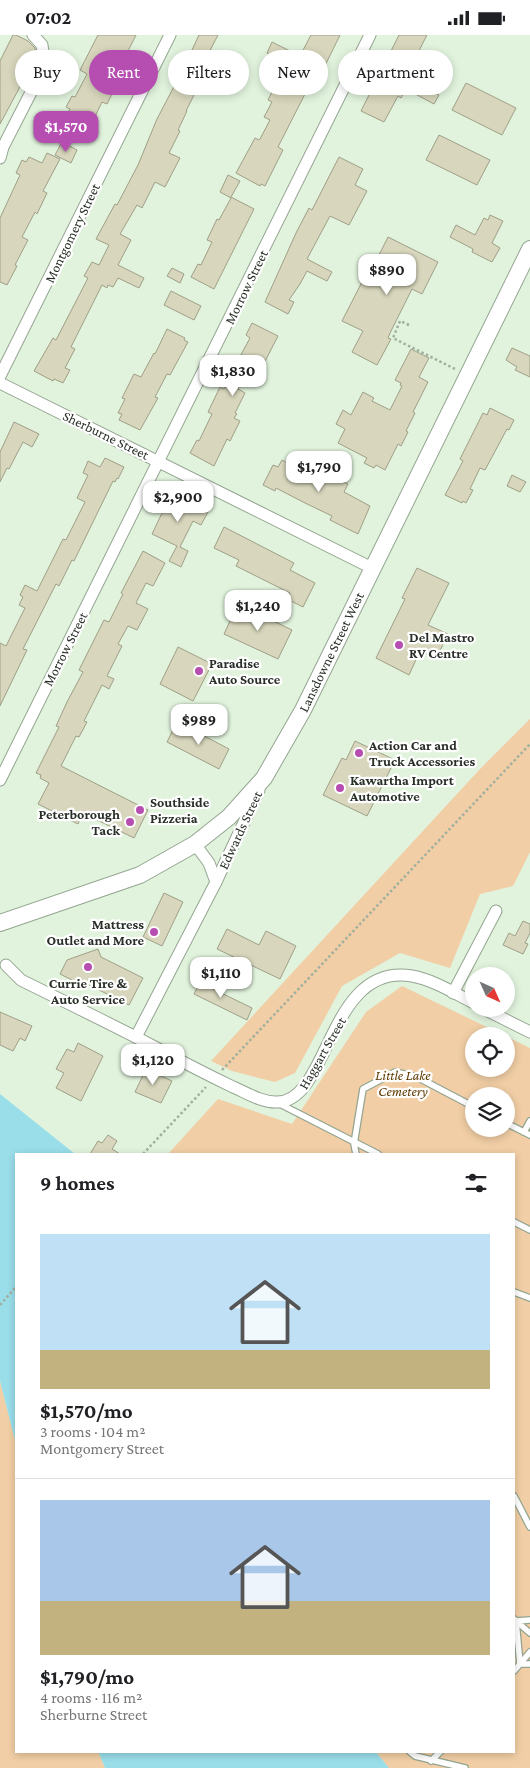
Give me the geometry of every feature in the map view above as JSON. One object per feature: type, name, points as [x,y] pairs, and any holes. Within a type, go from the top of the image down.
[{"type":"main road","name":"Lansdowne Street West","points":[[0,923],[140,875],[195,844],[229,817],[264,778],[299,717],[530,249]]},
{"type":"street","points":[[0,158],[3,147],[45,65],[42,45],[33,35]]},
{"type":"street","name":"Montgomery Street","points":[[0,377],[170,35]]},
{"type":"street","name":"Morrow Street","points":[[0,780],[370,35]]},
{"type":"street","name":"Sherburne Street","points":[[0,383],[372,567]]},
{"type":"street","name":"Edwards Street","points":[[136,1037],[216,881],[264,778]]},
{"type":"street","name":"Edwards Street","points":[[195,844],[209,863],[216,881]]},
{"type":"street","points":[[453,993],[496,911]]},
{"type":"street","points":[[6,965],[20,980],[214,1078],[258,1098],[276,1102]]},
{"type":"street","name":"Haggart Street","points":[[276,1102],[287,1101],[300,1092],[343,1015],[358,995],[376,980],[395,975],[426,979],[465,999]]},
{"type":"street","points":[[500,1017],[530,1032]]},
{"type":"lane","points":[[356,1153],[354,1142],[363,1089],[395,1072],[417,1077],[465,1102]]},
{"type":"lane","points":[[276,1102],[376,1153]]},
{"type":"lane","points":[[515,1128],[527,1134],[530,1121]]},
{"type":"lane","points":[[515,1222],[530,1230]]},
{"type":"lane","points":[[515,1292],[530,1299]]},
{"type":"lane","points":[[515,1498],[530,1527]]},
{"type":"lane","points":[[515,1620],[530,1619]]},
{"type":"lane","points":[[515,1620],[530,1633]]},
{"type":"lane","points":[[515,1620],[520,1663]]},
{"type":"lane","points":[[515,1670],[530,1652]]},
{"type":"lane","points":[[520,1663],[530,1664]]},
{"type":"lane","points":[[411,1753],[431,1761],[465,1768]]},
{"type":"lane","points":[[431,1761],[439,1753]]},
{"type":"path","points":[[409,325],[400,321],[393,338],[455,369]]},
{"type":"path","points":[[144,1153],[530,744]]},
{"type":"path","points":[[0,1305],[15,1288]]},
{"type":"green space","points":[[530,719],[530,852],[513,886],[480,894],[450,968],[400,953],[342,986],[295,1073],[275,1082],[232,1071],[211,1061],[480,769]]},
{"type":"green space","name":"Little Lake Cemetery","points":[[402,986],[486,1027],[465,1027],[465,1077],[515,1077],[515,1040],[530,1048],[530,1768],[389,1768],[377,1753],[515,1753],[515,1153],[169,1153],[218,1099],[292,1124],[366,1012]]},
{"type":"green space","points":[[0,1381],[15,1440],[15,1753],[99,1753],[105,1768],[0,1768]]},
{"type":"water","points":[[0,1094],[74,1153],[15,1153],[15,1440],[0,1381]]},
{"type":"water","points":[[99,1753],[377,1753],[389,1768],[105,1768]]},
{"type":"building","points":[[13,35],[28,41],[35,48],[35,50],[15,50],[16,95],[0,124],[0,61]]},
{"type":"building","points":[[98,35],[136,35],[128,50],[90,50]]},
{"type":"building","points":[[199,35],[218,35],[210,50],[192,50]]},
{"type":"building","points":[[311,35],[340,35],[328,59],[328,50],[303,50]]},
{"type":"building","points":[[399,35],[427,35],[419,50],[392,50]]},
{"type":"building","points":[[272,42],[288,50],[268,50]]},
{"type":"building","points":[[89,52],[89,95],[112,95],[107,104],[102,102],[93,121],[82,115],[78,122],[66,116],[70,109],[66,107],[72,96],[79,95],[79,89],[87,74],[80,70]]},
{"type":"building","points":[[466,83],[516,108],[502,135],[452,110]]},
{"type":"building","points":[[170,95],[194,95],[169,153],[180,158],[165,187],[155,182],[142,208],[137,205],[120,234],[131,240],[118,265],[144,278],[139,288],[118,278],[113,287],[108,285],[107,288],[102,285],[71,347],[75,349],[65,368],[70,370],[63,383],[54,379],[53,381],[34,371],[53,338],[56,340],[88,278],[84,276],[92,262],[99,265],[109,245],[96,239],[138,165],[157,119]]},
{"type":"building","points":[[270,95],[304,95],[278,147],[283,150],[265,186],[261,184],[260,186],[236,173],[255,138],[260,139],[270,120],[264,117],[272,102],[268,100]]},
{"type":"building","points":[[369,95],[403,95],[401,98],[398,96],[384,122],[361,111]]},
{"type":"building","points":[[417,95],[439,95],[434,104]]},
{"type":"building","points":[[439,135],[490,160],[477,185],[426,160]]},
{"type":"building","points":[[62,142],[77,150],[71,163],[55,155]]},
{"type":"building","points":[[47,153],[60,159],[43,191],[47,193],[37,214],[35,212],[22,237],[28,240],[7,285],[0,282],[0,218],[20,175],[16,173],[22,160],[26,162],[29,157],[42,163]]},
{"type":"building","points":[[339,157],[363,169],[355,185],[367,191],[349,225],[330,216],[307,259],[332,272],[327,281],[307,271],[289,300],[294,302],[288,314],[265,302],[296,233],[309,208],[312,210]]},
{"type":"building","points":[[228,175],[240,181],[231,197],[254,209],[214,289],[191,277],[198,264],[201,265],[212,242],[207,240],[217,219],[219,220],[231,198],[220,192]]},
{"type":"building","points":[[490,215],[503,221],[492,243],[500,248],[492,262],[472,252],[473,249],[450,237],[456,225],[475,235],[484,218],[488,220]]},
{"type":"building","points":[[388,237],[438,262],[422,294],[412,289],[388,338],[391,339],[377,365],[352,352],[363,331],[342,321],[362,282],[365,283]]},
{"type":"building","points":[[172,268],[184,274],[180,283],[167,276]]},
{"type":"building","points":[[171,291],[201,306],[194,320],[164,305]]},
{"type":"building","points":[[252,323],[278,336],[259,373],[249,368],[238,389],[245,393],[234,418],[240,421],[230,441],[227,439],[214,466],[190,453],[197,440],[199,441],[212,414],[208,412],[220,387],[224,389],[228,384],[239,363],[237,362],[250,338],[246,335]]},
{"type":"building","points":[[167,329],[185,338],[184,340],[188,342],[170,375],[167,374],[155,397],[158,398],[140,430],[119,420],[122,414],[118,413],[125,399],[122,398],[134,374],[141,377]]},
{"type":"building","points":[[512,348],[530,356],[530,377],[515,370],[517,367],[506,360]]},
{"type":"building","points":[[411,349],[429,358],[419,377],[428,382],[413,412],[415,413],[401,446],[398,444],[385,470],[376,465],[374,468],[364,463],[367,458],[338,443],[345,429],[336,424],[343,410],[351,415],[363,392],[374,398],[372,401],[390,410],[402,386],[400,385],[401,383],[395,380]]},
{"type":"building","points":[[490,408],[514,420],[509,430],[507,429],[485,470],[480,468],[470,489],[473,490],[466,503],[463,501],[462,503],[445,495],[463,461],[460,459],[483,413],[487,415]]},
{"type":"building","points":[[14,422],[39,434],[32,447],[23,442],[0,482],[0,452]]},
{"type":"building","points":[[105,458],[124,467],[118,479],[115,482],[113,481],[74,561],[72,560],[59,586],[56,584],[23,649],[27,650],[0,706],[0,643],[6,646],[25,608],[19,605],[23,597],[20,595],[25,585],[37,591],[63,539],[66,540],[85,502],[77,498],[88,475],[83,473],[88,461],[100,467]]},
{"type":"building","points":[[282,460],[299,469],[302,464],[316,472],[318,469],[348,484],[344,492],[370,506],[358,534],[330,520],[332,516],[276,488],[275,491],[263,485],[273,465],[278,467]]},
{"type":"building","points":[[512,475],[526,482],[520,492],[507,486]]},
{"type":"building","points":[[173,490],[195,500],[193,504],[208,512],[201,525],[193,521],[180,547],[188,551],[181,567],[169,561],[177,546],[152,534]]},
{"type":"building","points":[[224,527],[294,563],[290,570],[315,583],[303,607],[287,599],[290,593],[236,566],[239,560],[214,548]]},
{"type":"building","points":[[143,551],[165,563],[153,586],[146,583],[136,603],[148,609],[137,630],[128,626],[118,644],[122,646],[107,676],[114,679],[109,689],[102,685],[84,721],[87,722],[79,737],[76,736],[61,766],[148,810],[134,838],[83,813],[78,824],[38,804],[49,783],[40,778],[41,775],[36,773],[59,727],[56,726],[67,702],[83,672],[79,670],[104,620],[109,622],[123,594],[121,593]]},
{"type":"building","points":[[417,568],[449,583],[428,625],[448,634],[436,659],[420,651],[409,675],[376,658],[405,599],[402,598]]},
{"type":"building","points":[[238,604],[292,630],[278,659],[224,634]]},
{"type":"building","points":[[178,647],[212,664],[193,701],[160,684]]},
{"type":"building","points":[[175,726],[187,732],[189,728],[229,749],[219,769],[167,742]]},
{"type":"building","points":[[355,741],[395,760],[367,816],[323,795],[342,758],[346,760]]},
{"type":"building","points":[[164,893],[183,902],[162,946],[143,937]]},
{"type":"building","points":[[523,921],[530,924],[530,933],[525,943],[528,944],[523,954],[503,945],[509,933],[515,936]]},
{"type":"building","points":[[227,929],[259,945],[266,931],[296,946],[280,979],[217,949]]},
{"type":"building","points":[[98,949],[101,957],[143,978],[129,1005],[87,984],[86,987],[60,974],[67,960]]},
{"type":"building","points":[[203,976],[214,981],[211,988],[252,1008],[247,1020],[194,994]]},
{"type":"building","points":[[0,1012],[32,1026],[25,1041],[20,1038],[13,1051],[0,1045]]},
{"type":"building","points":[[78,1043],[103,1056],[81,1101],[56,1088],[64,1073],[56,1069],[67,1049],[74,1052]]},
{"type":"building","points":[[146,1069],[172,1081],[161,1103],[135,1092]]},
{"type":"building","points":[[108,1135],[117,1141],[112,1149],[118,1153],[91,1153],[98,1141],[102,1143]]},
{"type":"place","name":"Del Mastro RV Centre","points":[[399,645]]},
{"type":"place","name":"Paradise Auto Source","points":[[199,671]]},
{"type":"place","name":"Action Car and Truck Accessories","points":[[359,753]]},
{"type":"place","name":"Kawartha Import Automotive","points":[[340,788]]},
{"type":"place","name":"Southside Pizzeria","points":[[140,810]]},
{"type":"place","name":"Peterborough Tack","points":[[130,822]]},
{"type":"place","name":"Mattress Outlet and More","points":[[154,932]]},
{"type":"place","name":"Currie Tire & Auto Service","points":[[88,967]]}]
